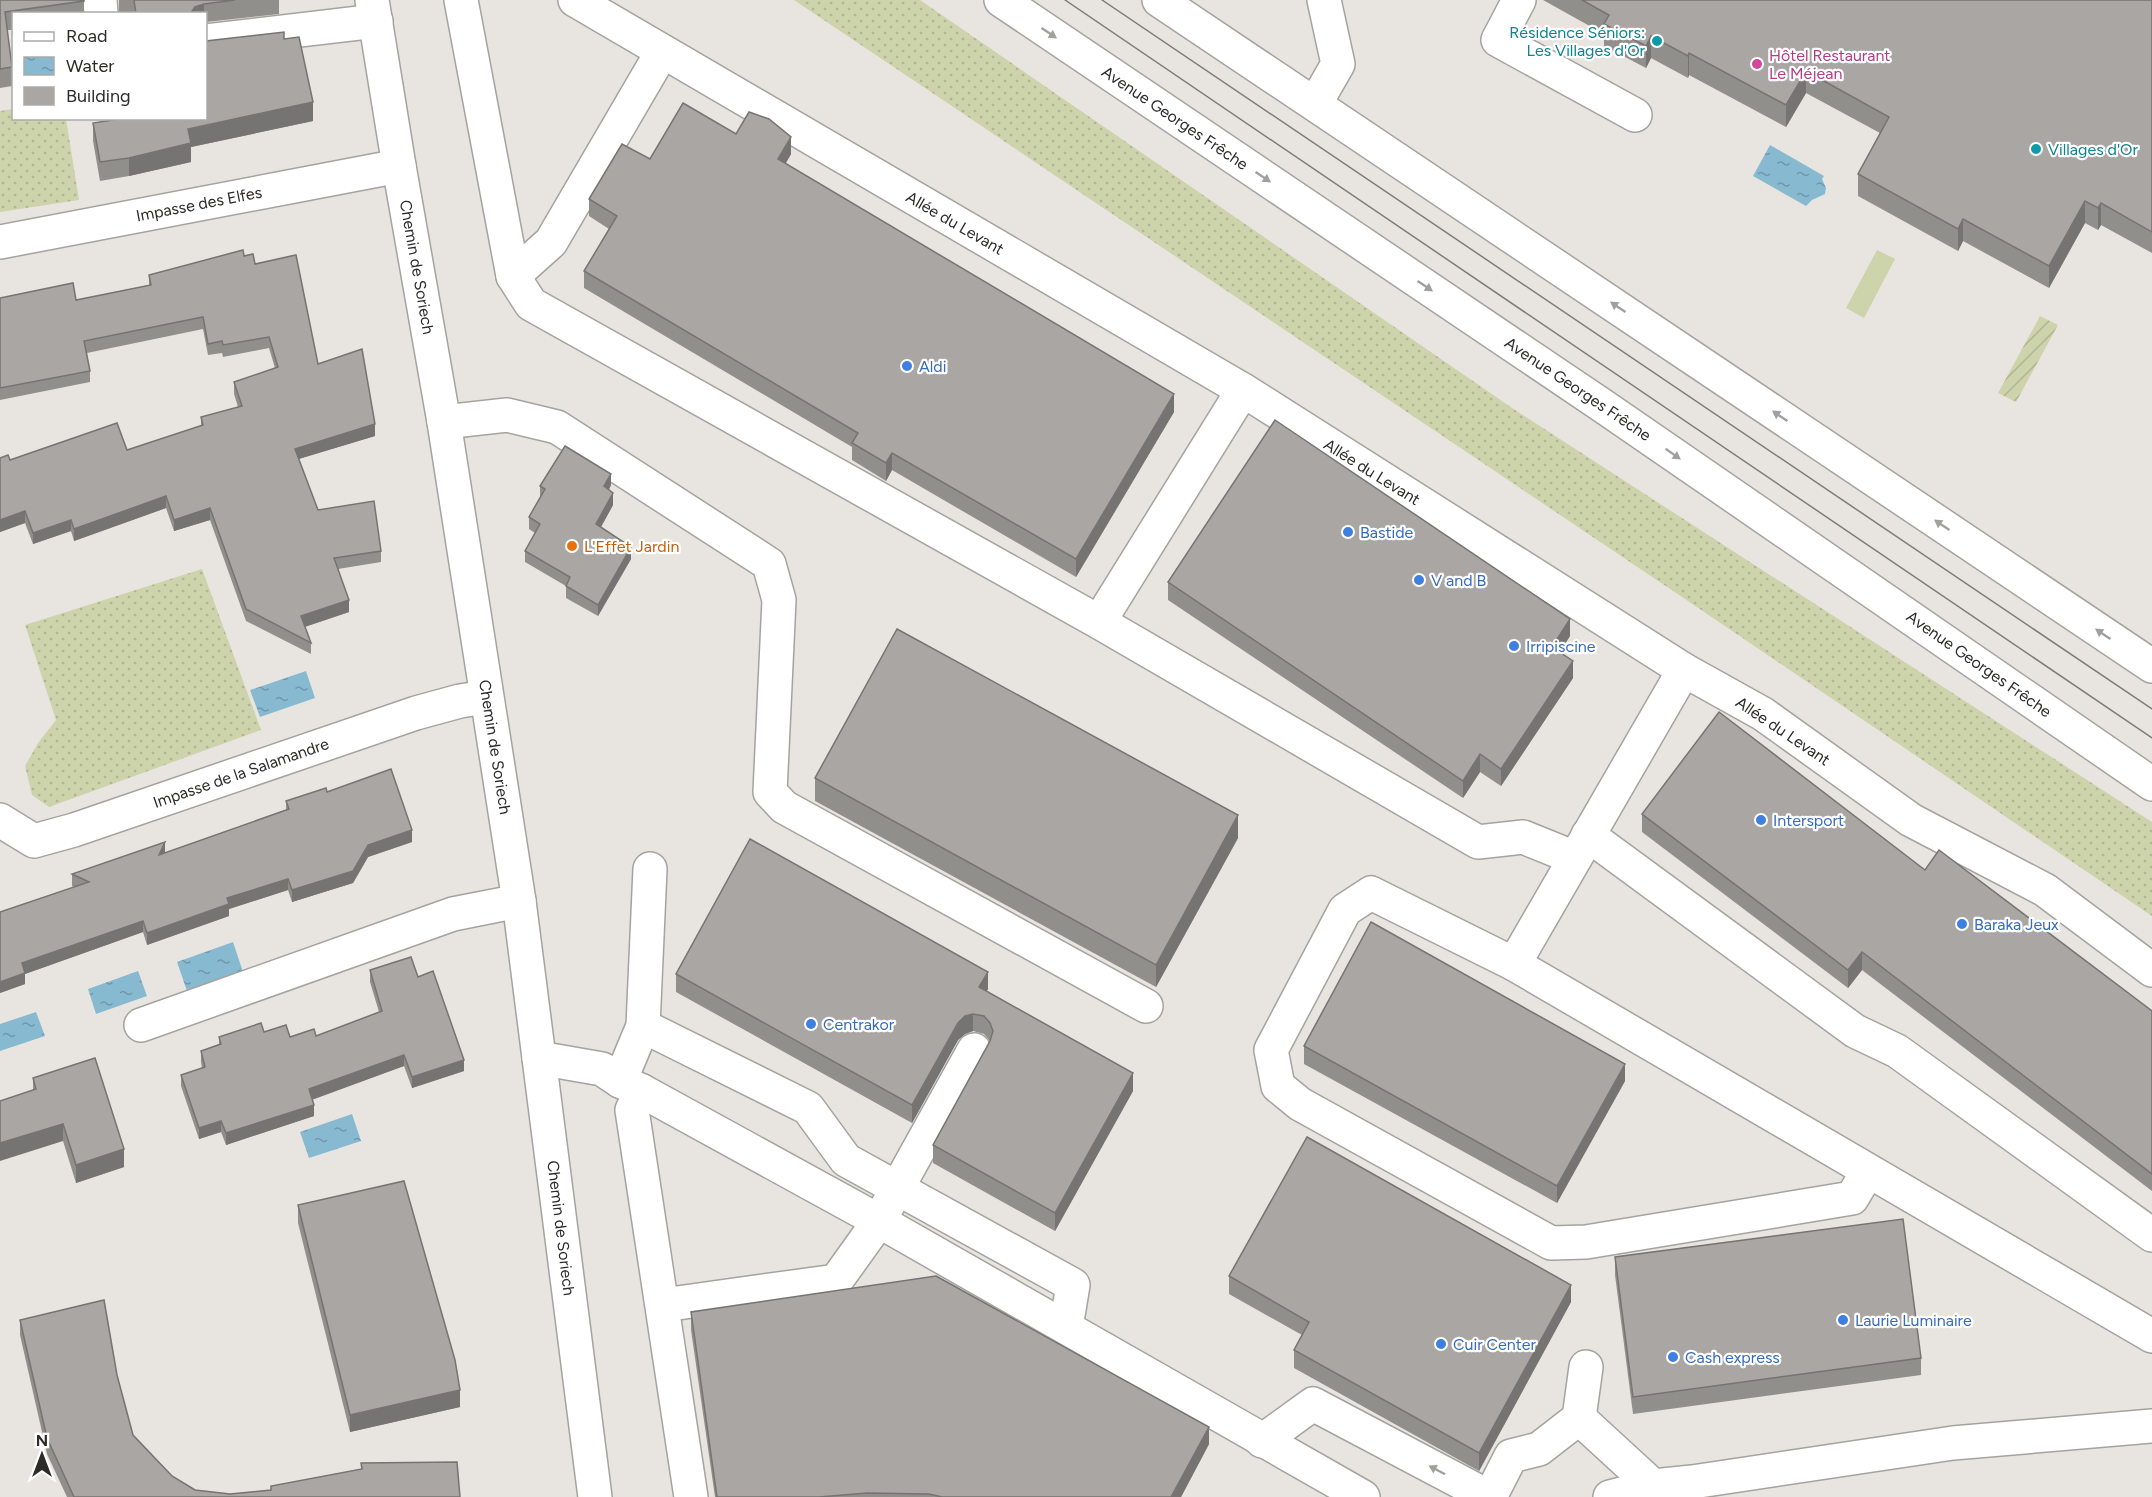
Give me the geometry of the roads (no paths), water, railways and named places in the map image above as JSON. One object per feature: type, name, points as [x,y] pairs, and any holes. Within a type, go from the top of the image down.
[{"type":"main road","points":[[461,0],[513,276],[531,304],[1099,622],[1478,842],[1523,837],[1582,847],[1855,1031],[1898,1051],[2152,1235]]},
{"type":"main road","name":"Allée du Levant","points":[[575,0],[1243,390],[1684,670],[1763,714],[1911,820],[2045,890],[2152,970]]},
{"type":"main road","name":"Avenue Georges Frêche","points":[[1001,0],[1613,413],[2152,784]]},
{"type":"main road","points":[[1159,0],[2152,666]]},
{"type":"main road","points":[[1315,104],[1338,64],[1324,0]]},
{"type":"main road","points":[[1520,0],[1498,40],[1635,115]]},
{"type":"main road","points":[[207,41],[374,10]]},
{"type":"main road","name":"Chemin de Soriech","points":[[374,10],[444,422],[519,901],[595,1497]]},
{"type":"main road","points":[[513,276],[551,242],[662,52]]},
{"type":"main road","name":"Impasse des Elfes","points":[[0,242],[399,166]]},
{"type":"main road","points":[[1099,622],[1243,390]]},
{"type":"main road","points":[[444,422],[507,415],[557,427],[769,564],[779,600],[770,792],[784,807],[1146,1006]]},
{"type":"main road","points":[[1514,964],[1684,670]]},
{"type":"main road","name":"Impasse de la Salamandre","points":[[0,820],[34,841],[74,830],[416,713],[460,701],[486,697]]},
{"type":"main road","points":[[650,869],[643,1026],[631,1086],[632,1110],[691,1497]]},
{"type":"main road","points":[[1868,1170],[1852,1198],[1586,1242],[1551,1243],[1300,1104],[1278,1086],[1271,1050],[1345,910],[1371,893],[1514,964],[1868,1170],[2152,1336]]},
{"type":"main road","points":[[141,1025],[453,915],[519,901]]},
{"type":"main road","points":[[643,1026],[808,1108],[846,1160],[1073,1285],[1066,1327]]},
{"type":"main road","points":[[663,1305],[836,1281],[879,1221],[974,1050]]},
{"type":"main road","points":[[539,1058],[602,1069],[879,1221],[1363,1497]]},
{"type":"main road","points":[[1262,1441],[1313,1404],[1489,1497],[1511,1456],[1539,1449],[1579,1418],[1586,1367]]},
{"type":"main road","points":[[1579,1418],[1653,1486]]},
{"type":"main road","points":[[1610,1497],[1653,1486],[1953,1443],[2152,1426]]},
{"type":"water","points":[[1770,145],[1824,176],[1822,179],[1826,188],[1825,194],[1812,200],[1806,206],[1753,176]]},
{"type":"water","points":[[306,671],[315,698],[260,717],[250,690]]},
{"type":"water","points":[[233,942],[243,972],[187,991],[177,962]]},
{"type":"water","points":[[138,971],[147,996],[96,1014],[88,989]]},
{"type":"water","points":[[36,1012],[45,1036],[0,1051],[0,1024]]},
{"type":"water","points":[[352,1114],[361,1141],[309,1158],[300,1132]]},
{"type":"tram line","points":[[1065,0],[2152,738]]},
{"type":"tram line","points":[[1102,0],[2152,709]]},
{"type":"place","name":"Résidence Séniors: Les Villages d'Or","points":[[1657,41]]},
{"type":"place","name":"Hôtel Restaurant Le Méjean","points":[[1757,64]]},
{"type":"place","name":"Villages d'Or","points":[[2036,149]]},
{"type":"place","name":"Aldi","points":[[907,366]]},
{"type":"place","name":"Bastide","points":[[1348,532]]},
{"type":"place","name":"L'Effet Jardin","points":[[572,546]]},
{"type":"place","name":"V and B","points":[[1419,580]]},
{"type":"place","name":"Irripiscine","points":[[1514,646]]},
{"type":"place","name":"Intersport","points":[[1761,820]]},
{"type":"place","name":"Baraka Jeux","points":[[1962,924]]},
{"type":"place","name":"Centrakor","points":[[811,1024]]},
{"type":"place","name":"Laurie Luminaire","points":[[1843,1320]]},
{"type":"place","name":"Cuir Center","points":[[1441,1344]]},
{"type":"place","name":"Cash express","points":[[1673,1357]]}]
